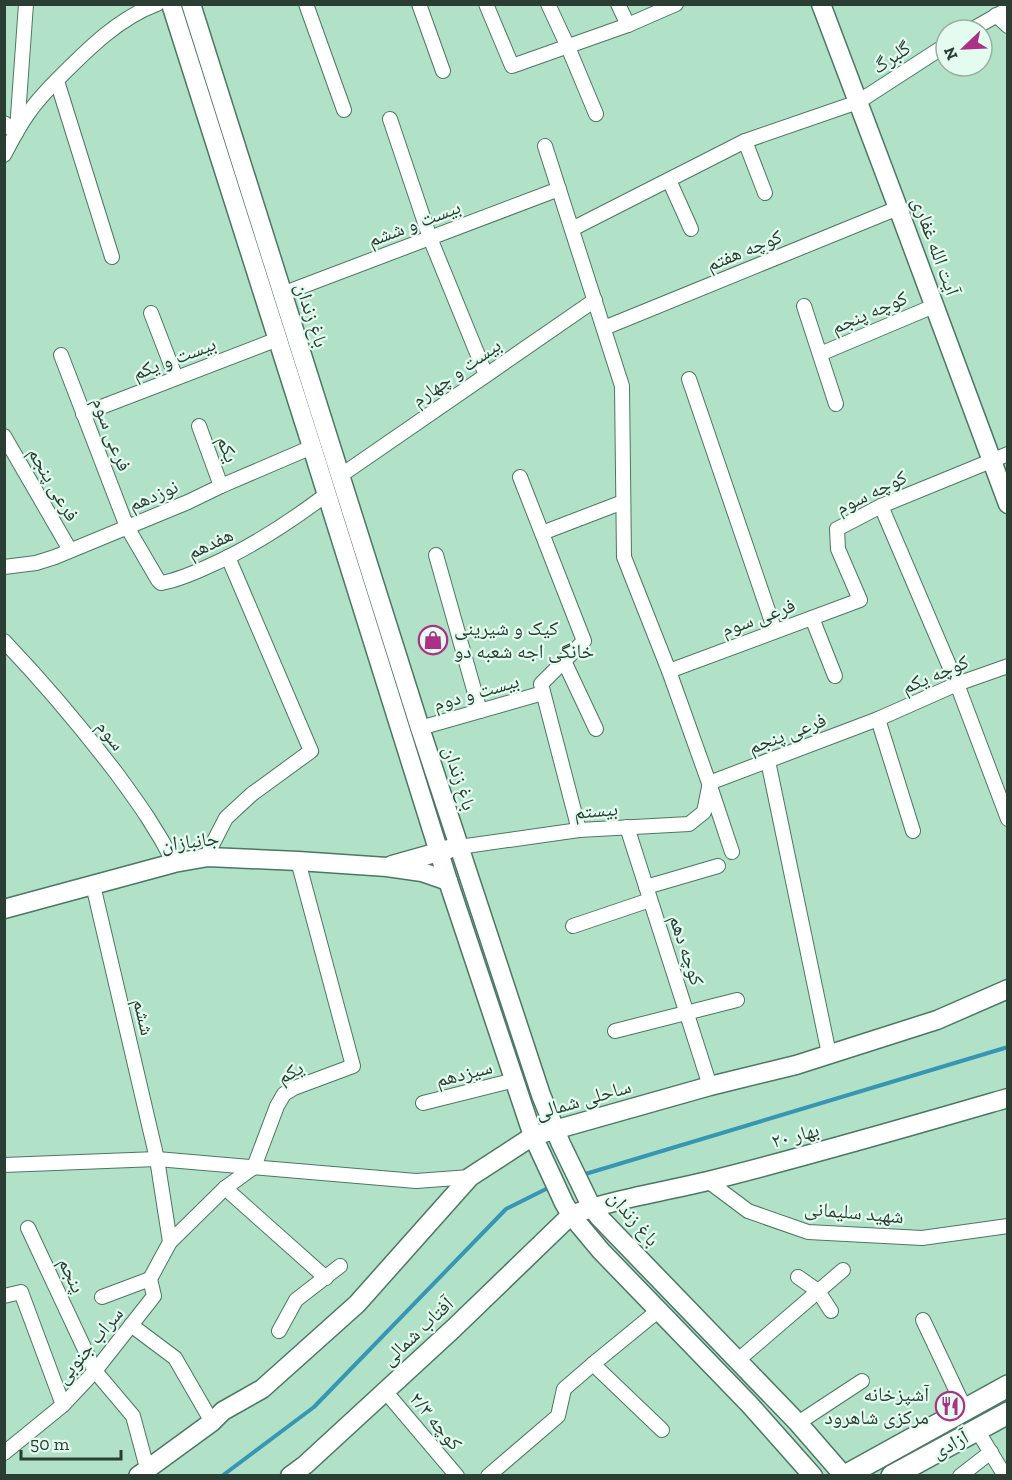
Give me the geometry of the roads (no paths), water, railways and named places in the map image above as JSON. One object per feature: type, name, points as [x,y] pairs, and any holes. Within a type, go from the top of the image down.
[{"type":"main road","name":"باغ زندان","points":[[171,4],[448,881],[540,1154],[567,1209],[601,1251],[750,1405],[813,1476]]},
{"type":"main road","name":"باغ زندان","points":[[190,4],[420,728],[541,1095],[558,1137],[589,1201],[619,1239],[798,1423],[844,1476]]},
{"type":"main road","name":"آیت الله غفاری","points":[[821,4],[934,306],[999,457],[1008,504]]},
{"type":"main road","name":"جانبازان","points":[[387,867],[459,847]]},
{"type":"main road","name":"جانبازان","points":[[4,909],[174,863],[208,857],[387,867],[422,872],[448,881]]},
{"type":"main road","name":"ساحلی شمالی","points":[[142,1472],[212,1422],[223,1411],[262,1389],[357,1304],[470,1177],[533,1136],[558,1137],[710,1086],[796,1065],[937,1020],[1008,989]]},
{"type":"main road","name":"بهار ۲۰","points":[[567,1209],[589,1201],[708,1181],[860,1141],[1008,1098]]},
{"type":"main road","name":"آفتاب شمالی","points":[[290,1476],[305,1465],[454,1328],[567,1209]]},
{"type":"main road","name":"آزادی","points":[[844,1476],[1008,1386]]},
{"type":"main road","name":"آزادی","points":[[892,1476],[1008,1413]]},
{"type":"street","points":[[16,132],[26,4]]},
{"type":"street","points":[[4,155],[30,111],[87,50],[121,23],[157,4]]},
{"type":"street","points":[[306,4],[344,110]]},
{"type":"street","points":[[419,4],[443,71]]},
{"type":"street","points":[[486,4],[512,66],[628,25],[676,4]]},
{"type":"street","points":[[548,4],[596,114]]},
{"type":"street","points":[[618,4],[628,25]]},
{"type":"street","points":[[1002,12],[1008,26]]},
{"type":"street","name":"گلبرگ","points":[[572,229],[745,141],[858,102],[934,53]]},
{"type":"street","points":[[57,81],[112,257]]},
{"type":"street","points":[[390,119],[430,238],[486,375]]},
{"type":"street","points":[[4,123],[16,132]]},
{"type":"street","points":[[745,141],[765,193]]},
{"type":"street","points":[[544,146],[622,386],[624,557],[669,671],[732,852]]},
{"type":"street","points":[[669,180],[691,229]]},
{"type":"street","name":"بیست و ششم","points":[[282,294],[559,189]]},
{"type":"street","name":"کوچه هفتم","points":[[604,328],[898,208]]},
{"type":"street","name":"بیست و چهارم","points":[[340,476],[595,300]]},
{"type":"street","points":[[804,306],[836,404]]},
{"type":"street","name":"کوچه پنجم","points":[[819,354],[934,306]]},
{"type":"street","points":[[151,313],[176,378]]},
{"type":"street","name":"بیست و یکم","points":[[83,414],[278,339]]},
{"type":"street","name":"فرعی سوم","points":[[61,355],[127,527]]},
{"type":"street","points":[[689,379],[775,632]]},
{"type":"street","name":"یکم","points":[[199,426],[221,486]]},
{"type":"street","name":"فرعی پنجم","points":[[4,436],[70,550]]},
{"type":"street","name":"نوزدهم","points":[[4,567],[36,563],[70,550],[188,502],[312,447]]},
{"type":"street","name":"کوچه سوم","points":[[860,600],[838,549],[837,529],[881,506],[999,457]]},
{"type":"street","points":[[520,477],[584,641],[541,684],[579,830]]},
{"type":"street","name":"هفدهم","points":[[127,527],[158,580],[161,583],[168,582],[199,571],[263,539],[296,518],[327,494]]},
{"type":"street","points":[[542,533],[623,502]]},
{"type":"street","points":[[881,506],[957,684],[1008,819]]},
{"type":"street","points":[[436,555],[480,711]]},
{"type":"street","points":[[208,857],[226,818],[252,794],[311,751],[228,557]]},
{"type":"street","name":"فرعی سوم","points":[[669,671],[860,600]]},
{"type":"street","points":[[812,618],[835,676]]},
{"type":"street","name":"سوم","points":[[4,641],[88,735],[148,816],[174,863]]},
{"type":"street","points":[[564,661],[596,729]]},
{"type":"street","name":"کوچه یکم","points":[[878,719],[957,684],[1008,666]]},
{"type":"street","name":"بیست و دوم","points":[[420,728],[543,693]]},
{"type":"street","points":[[878,719],[913,831]]},
{"type":"street","name":"فرعی پنجم","points":[[709,783],[878,719]]},
{"type":"street","points":[[768,761],[829,1054]]},
{"type":"street","name":"بیستم","points":[[459,847],[579,830],[689,824],[704,812],[709,783]]},
{"type":"street","name":"کوچه دهم","points":[[627,827],[710,1086]]},
{"type":"street","name":"یکم","points":[[254,1167],[277,1106],[284,1094],[353,1066],[298,861]]},
{"type":"street","points":[[573,926],[718,866]]},
{"type":"street","name":"ششم","points":[[93,885],[157,1159]]},
{"type":"street","points":[[615,1031],[737,1000]]},
{"type":"street","name":"سیزدهم","points":[[423,1103],[515,1080]]},
{"type":"street","points":[[4,1165],[157,1159],[416,1181],[470,1177]]},
{"type":"street","points":[[157,1159],[170,1242]]},
{"type":"street","name":"سراب جنوبی","points":[[6,1449],[63,1405],[95,1371],[154,1296],[150,1279],[170,1242],[225,1188],[254,1167]]},
{"type":"street","name":"شهید سلیمانی","points":[[708,1181],[748,1211],[808,1232],[922,1238],[1008,1226]]},
{"type":"street","points":[[225,1188],[326,1278]]},
{"type":"street","name":"پنجم","points":[[28,1228],[95,1371]]},
{"type":"street","points":[[279,1331],[296,1300],[340,1266]]},
{"type":"street","points":[[737,1361],[843,1270]]},
{"type":"street","points":[[798,1277],[818,1292],[831,1311]]},
{"type":"street","points":[[102,1297],[150,1279]]},
{"type":"street","points":[[4,1296],[21,1292],[63,1405]]},
{"type":"street","points":[[488,1476],[558,1416],[564,1389],[659,1310]]},
{"type":"street","points":[[923,1320],[965,1409]]},
{"type":"street","points":[[131,1325],[175,1358],[212,1422]]},
{"type":"street","points":[[593,1364],[662,1430]]},
{"type":"street","points":[[95,1371],[133,1416],[142,1472]]},
{"type":"street","points":[[798,1423],[862,1381]]},
{"type":"street","name":"کوچه ۲/۳","points":[[386,1391],[457,1476]]},
{"type":"street","points":[[977,1430],[1005,1476]]},
{"type":"street","points":[[960,1476],[991,1452]]},
{"type":"waterway","points":[[582,1175],[1008,1047]]},
{"type":"waterway","points":[[222,1476],[314,1407],[506,1209],[550,1187]]},
{"type":"place","name":"کیک و شیرینی خانگی اجه شعبه دو","points":[[433,640]]},
{"type":"place","name":"آشپزخانه مرکزی شاهرود","points":[[950,1406]]}]
